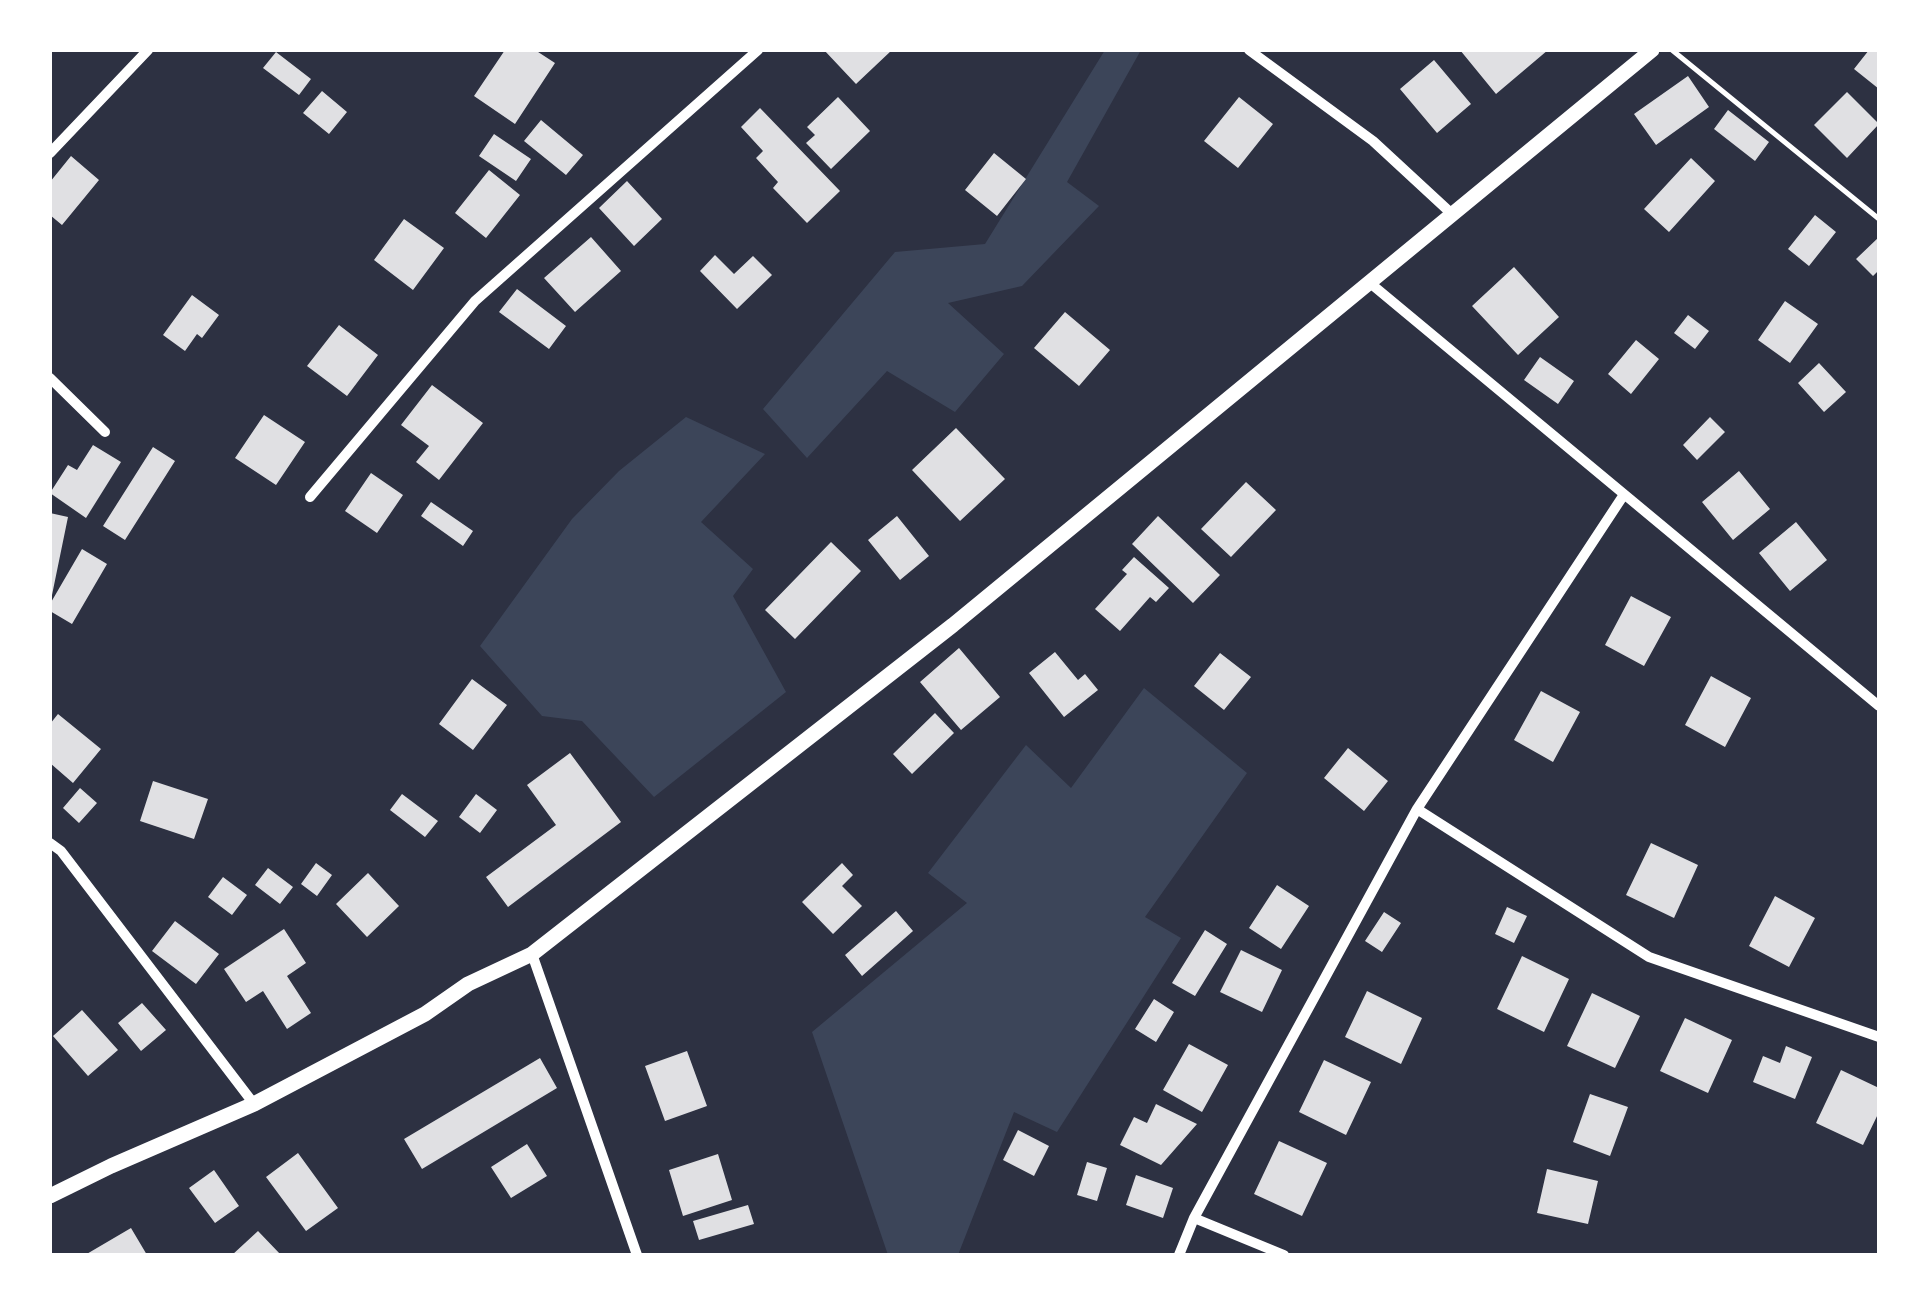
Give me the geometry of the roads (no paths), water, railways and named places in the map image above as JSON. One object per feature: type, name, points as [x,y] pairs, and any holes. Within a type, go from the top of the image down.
[{"type":"main road","points":[[50,1196],[254,1104],[425,1014],[468,984],[532,954],[954,624],[1652,50]]},
{"type":"street","points":[[50,152],[148,50]]},
{"type":"street","points":[[310,497],[475,301],[758,50]]},
{"type":"street","points":[[1249,50],[1374,141],[1452,214]]},
{"type":"street","points":[[1370,283],[1879,706]]},
{"type":"street","points":[[50,378],[105,432]]},
{"type":"street","points":[[1179,1255],[1194,1218],[1417,809],[1623,496]]},
{"type":"street","points":[[1417,809],[1649,957],[1879,1037]]},
{"type":"street","points":[[50,843],[62,851],[254,1104]]},
{"type":"street","points":[[532,954],[637,1255]]},
{"type":"street","points":[[1194,1218],[1284,1255]]}]
